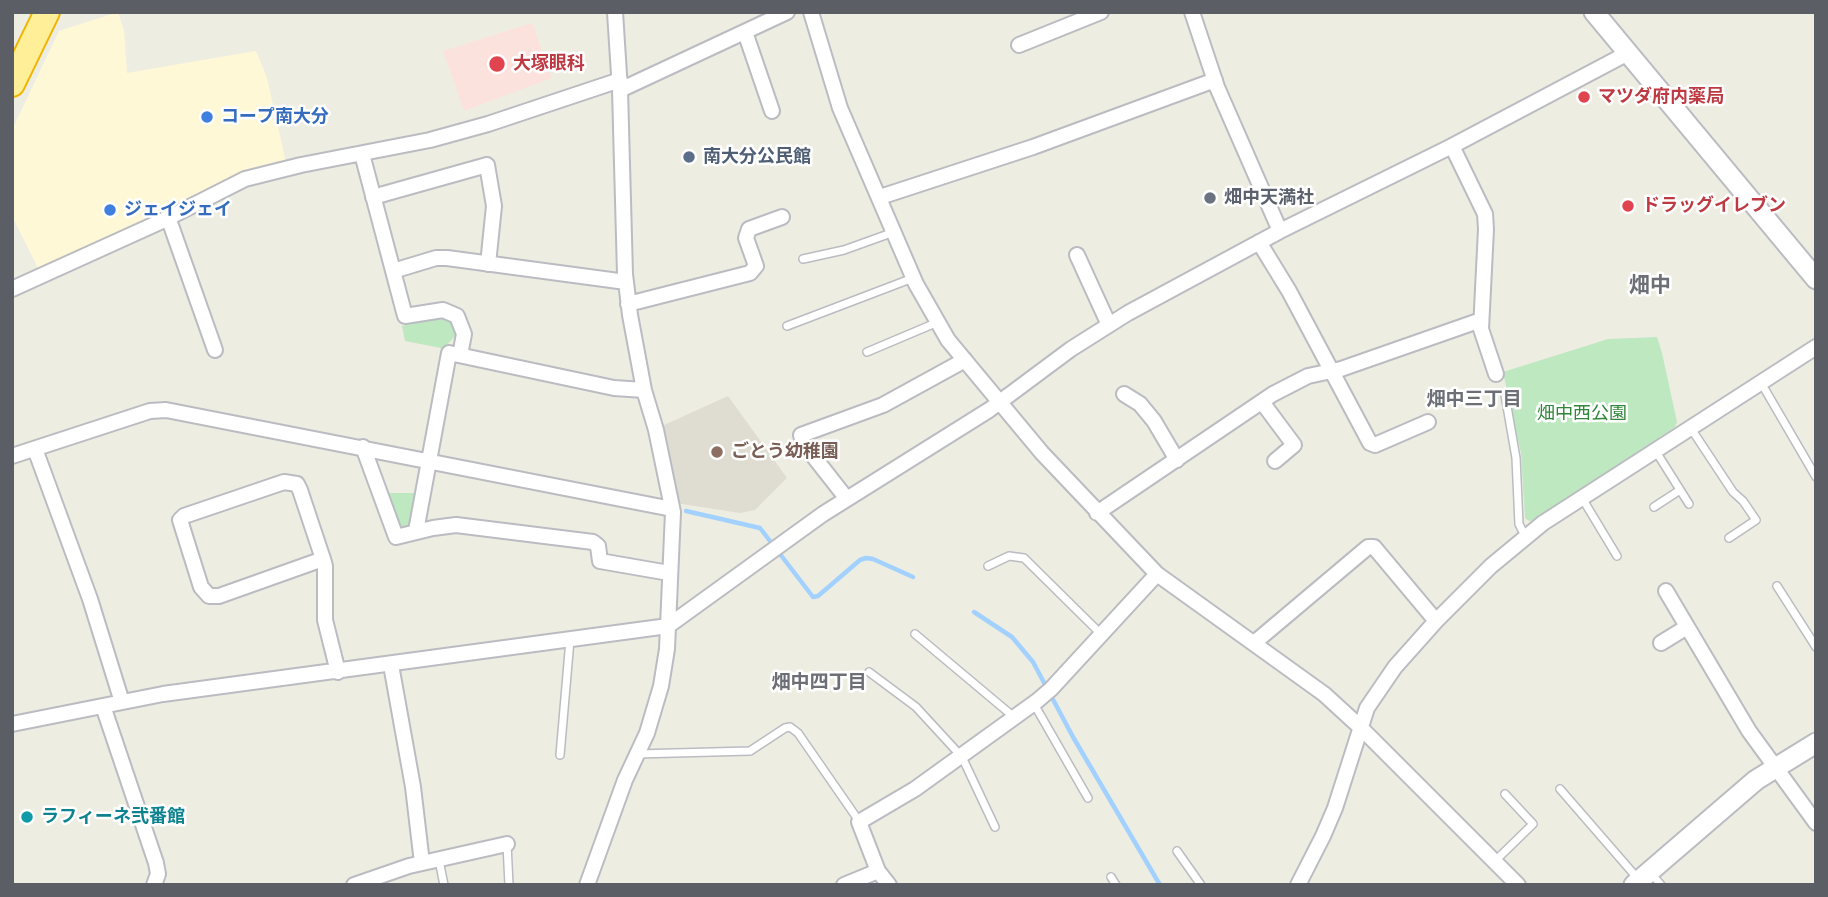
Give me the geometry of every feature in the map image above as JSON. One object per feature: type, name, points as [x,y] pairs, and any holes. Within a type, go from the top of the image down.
[{"type":"highway","points":[[12,84],[47,12]]},
{"type":"street","points":[[587,885],[657,702],[667,649],[672,509],[656,430],[644,390],[628,304],[615,12]]},
{"type":"street","points":[[12,289],[245,179],[466,130],[620,85],[787,12]]},
{"type":"street","points":[[811,12],[840,108],[914,278],[948,340],[1042,453],[1157,574],[1324,694],[1518,885]]},
{"type":"street","points":[[1018,45],[1101,12]]},
{"type":"street","points":[[1192,12],[1215,80],[1280,231]]},
{"type":"street","points":[[1594,12],[1816,279]]},
{"type":"street","points":[[745,32],[772,111]]},
{"type":"street","points":[[12,724],[188,691],[668,626],[847,499],[1001,401],[1071,349],[1109,325],[1259,242],[1452,146],[1628,53]]},
{"type":"street","points":[[880,197],[1032,147],[1215,80]]},
{"type":"street","points":[[1452,146],[1486,220],[1481,329],[1496,374]]},
{"type":"street","points":[[362,154],[405,316],[449,311],[460,319],[464,334],[460,355]]},
{"type":"street","points":[[373,197],[487,165],[494,206],[488,264]]},
{"type":"street","points":[[168,217],[215,351]]},
{"type":"street","points":[[628,304],[750,273],[756,266],[747,233],[752,227],[782,217]]},
{"type":"street","points":[[1259,242],[1289,291],[1370,443],[1375,444],[1427,422]]},
{"type":"street","points":[[1077,255],[1109,325]]},
{"type":"street","points":[[393,271],[436,258],[626,282]]},
{"type":"street","points":[[1097,513],[1262,402],[1308,376],[1481,320]]},
{"type":"street","points":[[1298,885],[1335,808],[1359,726],[1367,708],[1395,667],[1436,621],[1525,536],[1759,381],[1816,347]]},
{"type":"street","points":[[416,531],[449,353],[614,388],[644,390]]},
{"type":"street","points":[[847,499],[803,443],[801,435],[883,405],[965,360]]},
{"type":"street","points":[[1124,394],[1147,412],[1177,460]]},
{"type":"street","points":[[1262,402],[1294,444],[1275,461]]},
{"type":"street","points":[[12,456],[150,411],[166,410],[672,509]]},
{"type":"street","points":[[363,447],[396,537],[456,525],[593,542],[598,546],[599,559],[602,562],[669,573]]},
{"type":"street","points":[[35,449],[90,599],[122,702]]},
{"type":"street","points":[[324,559],[219,596],[209,596],[201,587],[180,520],[184,516],[272,486],[295,482],[324,559],[327,582],[325,620],[338,672]]},
{"type":"street","points":[[1254,643],[1368,547],[1374,547],[1436,621]]},
{"type":"street","points":[[889,885],[884,874],[878,871],[859,822],[915,789],[1034,704],[1157,574]]},
{"type":"street","points":[[1666,591],[1749,731],[1816,823]]},
{"type":"street","points":[[1661,643],[1687,627]]},
{"type":"street","points":[[391,665],[413,787],[422,863]]},
{"type":"street","points":[[103,706],[156,863],[158,874],[154,885]]},
{"type":"street","points":[[1646,880],[1756,780],[1816,743]]},
{"type":"street","points":[[354,885],[422,863],[507,844]]},
{"type":"street","points":[[844,885],[878,871]]},
{"type":"lane","points":[[803,259],[844,250],[895,232]]},
{"type":"lane","points":[[787,326],[914,278]]},
{"type":"lane","points":[[867,352],[938,322]]},
{"type":"lane","points":[[1759,381],[1816,477]]},
{"type":"lane","points":[[1505,395],[1516,458],[1520,524],[1525,536]]},
{"type":"lane","points":[[1690,426],[1733,492],[1756,520],[1729,538]]},
{"type":"lane","points":[[1654,450],[1689,504]]},
{"type":"lane","points":[[1654,506],[1680,489]]},
{"type":"lane","points":[[1582,498],[1617,556]]},
{"type":"lane","points":[[988,566],[1009,556],[1024,558],[1102,635]]},
{"type":"lane","points":[[1777,586],[1816,647]]},
{"type":"lane","points":[[915,634],[1016,718]]},
{"type":"lane","points":[[559,755],[570,640]]},
{"type":"lane","points":[[869,672],[916,707],[962,757],[995,827]]},
{"type":"lane","points":[[1034,704],[1088,798]]},
{"type":"lane","points":[[637,754],[750,751],[790,727],[798,733],[859,822]]},
{"type":"lane","points":[[1560,789],[1646,880]]},
{"type":"lane","points":[[1494,862],[1533,824],[1505,794]]},
{"type":"lane","points":[[507,844],[509,885]]},
{"type":"lane","points":[[1177,851],[1201,885]]},
{"type":"lane","points":[[439,859],[444,885]]},
{"type":"lane","points":[[1111,877],[1115,885]]},
{"type":"shaded area","points":[[118,12],[124,31],[127,73],[256,51],[267,78],[287,167],[39,270],[12,216],[12,130],[59,31]]},
{"type":"shaded area","name":"大塚眼科","points":[[532,23],[552,78],[464,111],[443,51]]},
{"type":"shaded area","name":"ごとう幼稚園","points":[[728,396],[787,478],[755,510],[740,513],[676,503],[662,426]]},
{"type":"green space","points":[[441,316],[454,323],[457,330],[445,347],[405,341],[402,326]]},
{"type":"green space","name":"畑中西公園","points":[[1657,337],[1677,422],[1675,427],[1537,520],[1529,521],[1525,518],[1521,453],[1503,372],[1608,339]]},
{"type":"green space","points":[[388,493],[416,493],[410,525],[399,527]]},
{"type":"waterway","points":[[686,511],[760,528],[813,597],[818,596],[860,560],[866,558],[913,577]]},
{"type":"waterway","points":[[974,612],[1012,637],[1033,662],[1073,737],[1160,885]]},
{"type":"place","name":"大塚眼科","points":[[497,64]]},
{"type":"place","name":"マツダ府内薬局","points":[[1584,97]]},
{"type":"place","name":"コープ南大分","points":[[207,117]]},
{"type":"place","name":"南大分公民館","points":[[689,157]]},
{"type":"place","name":"畑中天満社","points":[[1210,198]]},
{"type":"place","name":"ドラッグイレブン","points":[[1628,206]]},
{"type":"place","name":"ジェイジェイ","points":[[110,210]]},
{"type":"place","name":"ごとう幼稚園","points":[[717,452]]},
{"type":"place","name":"ラフィーネ弐番館","points":[[27,817]]},
{"type":"district","name":"畑中","points":[[1650,286]]},
{"type":"district","name":"畑中三丁目","points":[[1474,399]]},
{"type":"district","name":"畑中四丁目","points":[[819,682]]}]
